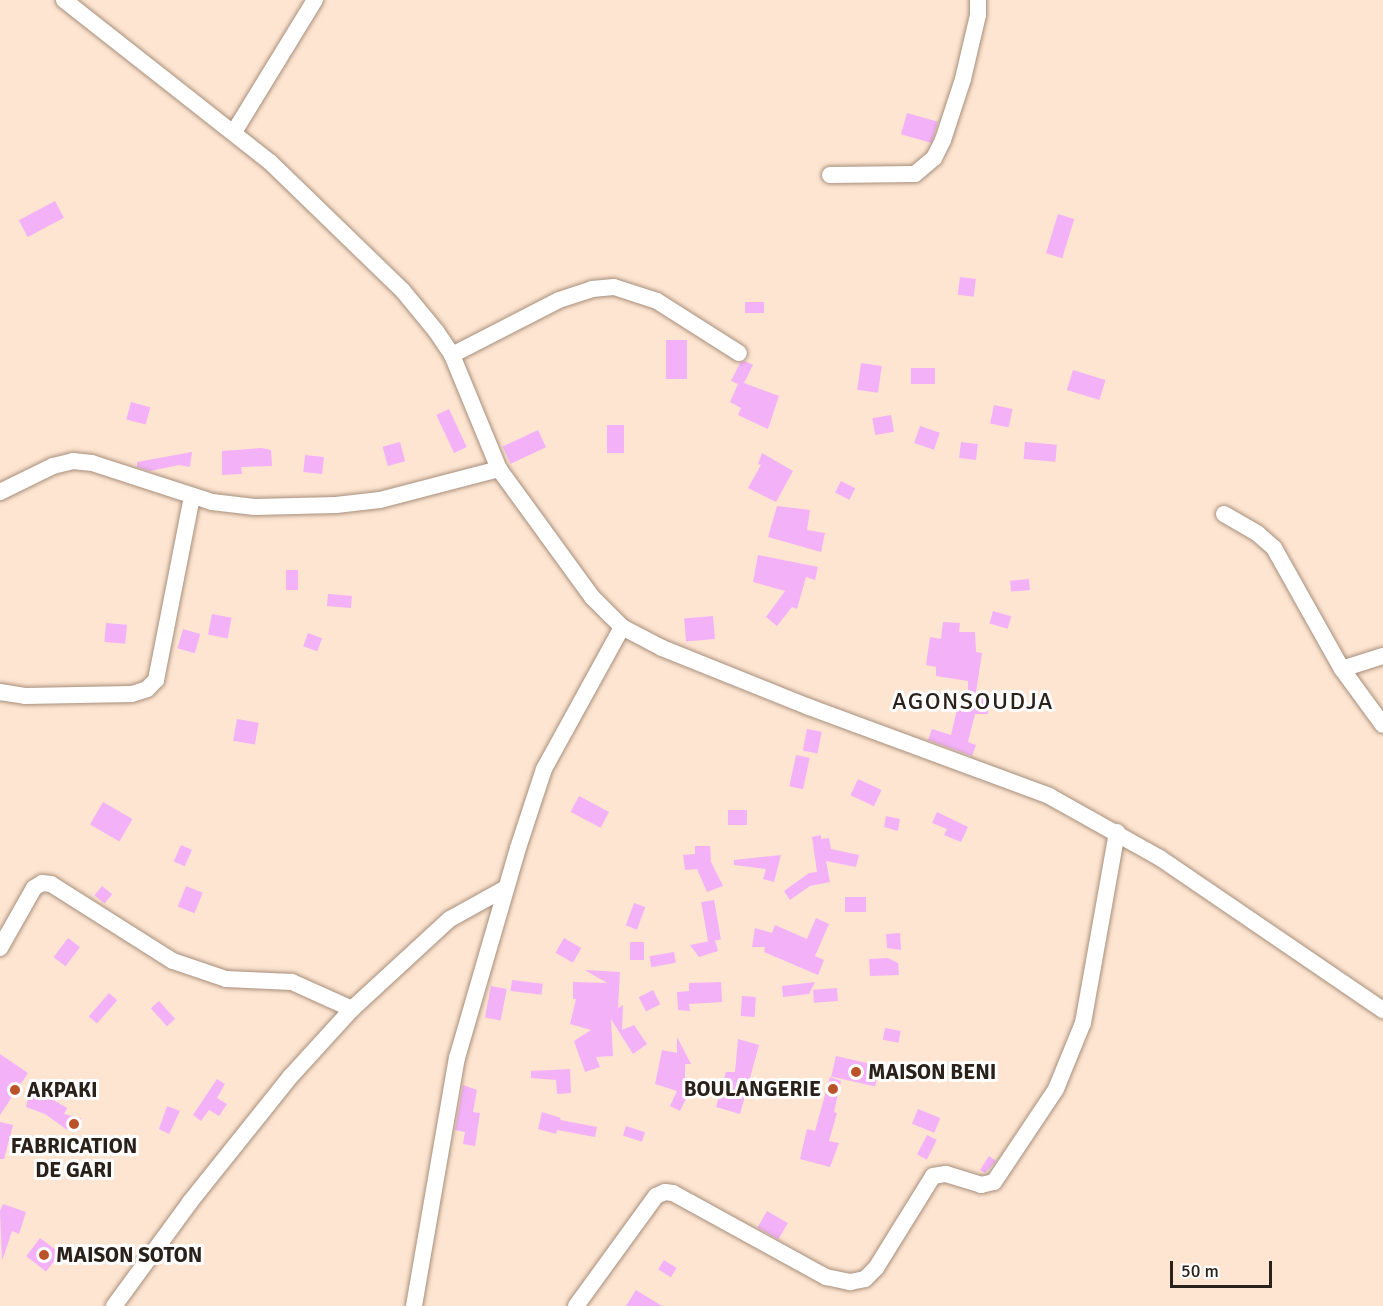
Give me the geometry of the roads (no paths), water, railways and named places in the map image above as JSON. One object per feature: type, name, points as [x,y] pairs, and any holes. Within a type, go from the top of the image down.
[{"type":"street","points":[[64,0],[270,162],[373,260],[436,331],[452,355],[499,469],[591,597],[621,627],[662,648],[809,707],[1049,796],[1118,832],[1170,864],[1383,1010]]},
{"type":"street","points":[[234,132],[315,0]]},
{"type":"street","points":[[830,175],[915,174],[934,158],[943,140],[963,80],[978,15],[978,0]]},
{"type":"street","points":[[452,355],[559,300],[592,289],[614,287],[657,301],[740,353]]},
{"type":"street","points":[[0,492],[53,465],[74,461],[92,464],[220,504],[255,507],[336,505],[380,500],[499,469]]},
{"type":"street","points":[[0,692],[25,696],[132,694],[147,689],[156,680],[192,497]]},
{"type":"street","points":[[1224,514],[1258,534],[1274,548],[1342,669],[1383,725]]},
{"type":"street","points":[[414,1306],[456,1058],[506,888],[544,769],[621,627]]},
{"type":"street","points":[[1342,669],[1383,656]]},
{"type":"street","points":[[576,1306],[656,1196],[665,1192],[672,1192],[826,1277],[850,1282],[865,1279],[876,1268],[933,1176],[946,1174],[981,1185],[994,1182],[1056,1089],[1083,1023],[1118,832]]},
{"type":"street","points":[[0,948],[34,888],[42,883],[51,884],[173,961],[226,979],[292,982],[352,1009]]},
{"type":"street","points":[[114,1306],[204,1184],[291,1076],[352,1009],[450,919],[506,888]]},
{"type":"place","name":"MAISON BENI","points":[[856,1072]]},
{"type":"place","name":"BOULANGERIE","points":[[833,1089]]},
{"type":"place","name":"AKPAKI","points":[[15,1090]]},
{"type":"place","name":"FABRICATION DE GARI","points":[[74,1124]]},
{"type":"place","name":"MAISON SOTON","points":[[44,1255]]},
{"type":"district","name":"AGONSOUDJA","points":[[973,702]]}]
